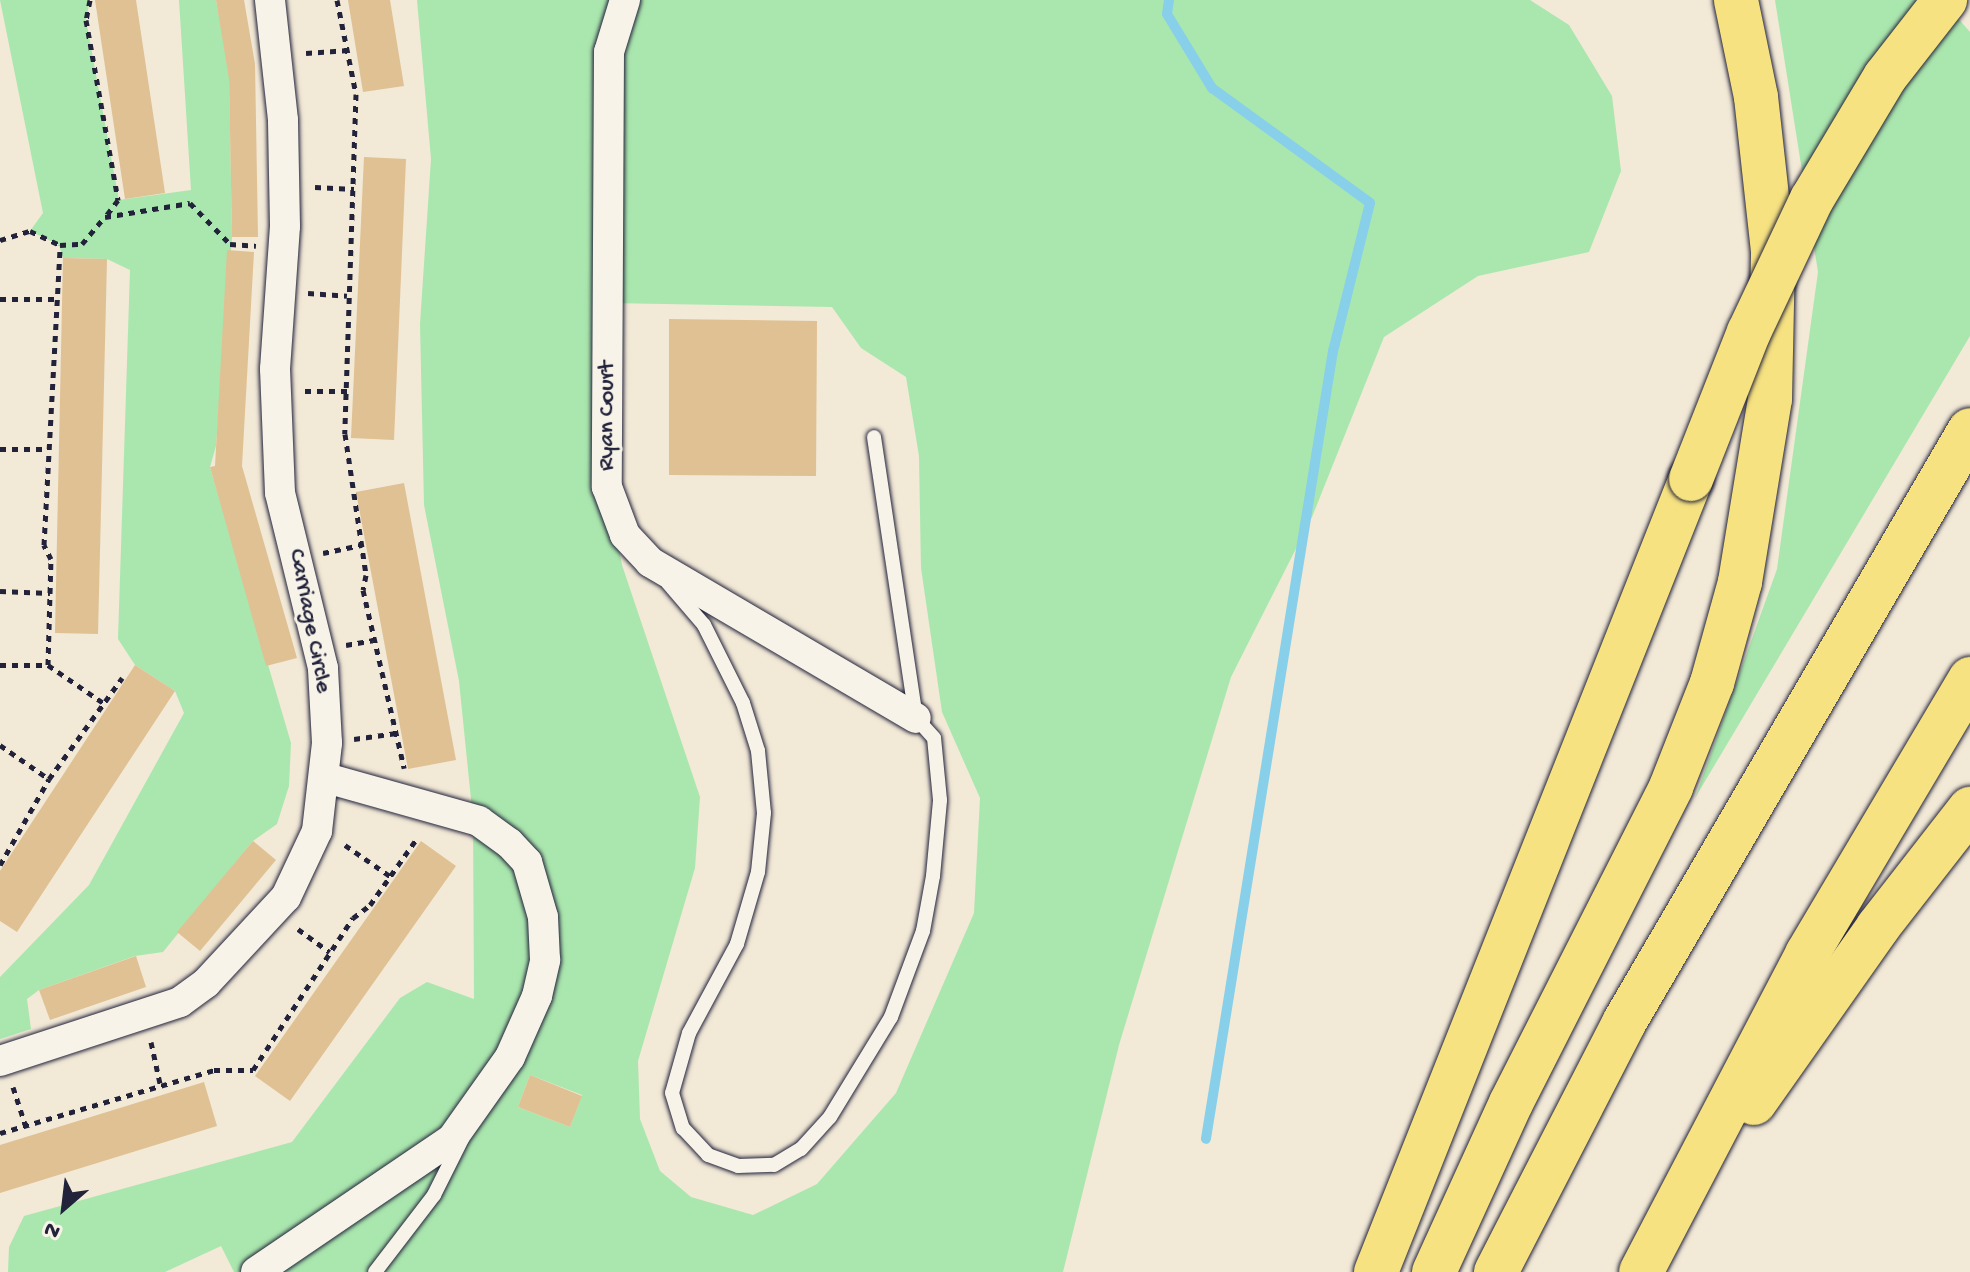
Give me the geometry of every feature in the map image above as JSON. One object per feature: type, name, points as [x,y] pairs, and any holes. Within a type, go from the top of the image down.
[{"type":"highway","points":[[1434,1272],[1511,1103],[1671,787],[1712,683],[1740,582],[1767,430],[1773,251],[1758,112],[1736,0]]},
{"type":"highway","points":[[1376,1272],[1749,332],[1812,199],[1885,77],[1945,0]]},
{"type":"highway","points":[[1496,1272],[1625,1021],[1970,430]]},
{"type":"highway","points":[[1646,1260],[1807,954],[1970,679]]},
{"type":"highway","points":[[1646,1260],[1878,927],[1970,809]]},
{"type":"street","name":"Carriage Circle","points":[[0,1061],[180,1002],[206,983],[286,897],[313,846],[326,778],[327,743],[323,668],[280,493],[276,390],[284,187],[270,0]]},
{"type":"street","name":"Ryan Court","points":[[625,0],[609,52],[607,487],[625,535],[650,562],[916,718]]},
{"type":"street","points":[[256,1272],[452,1139],[510,1057],[537,996],[545,960],[543,917],[527,862],[479,821],[326,778]]},
{"type":"lane","points":[[650,562],[704,625],[743,703],[758,751],[764,813],[758,872],[737,944],[677,1061],[672,1093],[683,1128],[708,1155],[738,1166],[774,1165],[801,1149],[830,1117],[891,1017],[923,931],[940,800],[934,738],[916,718],[911,657],[874,437]]},
{"type":"lane","points":[[375,1272],[434,1195],[485,1095]]},
{"type":"path","points":[[0,240],[30,231],[60,245],[82,244],[118,200],[86,20],[90,0]]},
{"type":"path","points":[[337,0],[356,94],[345,337],[345,434],[366,575],[363,590],[382,690],[397,733],[405,774]]},
{"type":"path","points":[[276,56],[349,50]]},
{"type":"path","points":[[284,187],[354,189]]},
{"type":"path","points":[[105,217],[190,203],[230,244]]},
{"type":"path","points":[[48,665],[51,559],[44,545],[60,245]]},
{"type":"path","points":[[0,299],[59,299]]},
{"type":"path","points":[[276,390],[347,391]]},
{"type":"path","points":[[0,449],[48,449]]},
{"type":"path","points":[[0,591],[50,593]]},
{"type":"path","points":[[0,665],[48,665],[105,704]]},
{"type":"path","points":[[0,864],[49,779],[122,678]]},
{"type":"path","points":[[327,743],[397,733]]},
{"type":"path","points":[[0,745],[49,779]]},
{"type":"path","points":[[0,1133],[214,1070],[253,1070],[330,952],[418,837]]},
{"type":"path","points":[[364,859],[390,876]]},
{"type":"path","points":[[319,944],[330,952]]},
{"type":"path","points":[[158,1076],[161,1088]]},
{"type":"green space","points":[[0,0],[90,0],[86,20],[119,200],[191,190],[179,0],[216,0],[229,70],[232,237],[216,446],[210,467],[291,743],[289,786],[277,824],[253,841],[163,952],[135,956],[39,990],[27,999],[31,1029],[0,1039],[0,977],[89,885],[184,713],[175,691],[135,665],[118,639],[130,270],[107,259],[63,258],[59,245],[30,231],[43,213]]},
{"type":"green space","points":[[417,0],[1530,0],[1569,25],[1612,96],[1621,171],[1589,252],[1478,276],[1384,337],[1312,517],[1231,677],[1119,1045],[1063,1272],[234,1272],[221,1246],[165,1272],[8,1272],[9,1247],[24,1216],[292,1142],[400,998],[427,982],[474,999],[473,819],[459,681],[424,505],[420,324],[431,159]],"holes":[[[608,303],[832,307],[861,348],[906,377],[919,456],[921,568],[942,712],[980,798],[974,913],[896,1093],[817,1184],[753,1215],[691,1197],[660,1171],[640,1119],[638,1061],[695,868],[700,797],[622,565],[607,487]],[[530,1075],[582,1095],[570,1127],[518,1107]]]},
{"type":"green space","points":[[1775,0],[1942,0],[1970,32],[1970,336],[1695,798],[1777,569],[1818,272]]},
{"type":"building","points":[[95,0],[136,0],[165,193],[125,199]]},
{"type":"building","points":[[216,0],[244,0],[255,64],[258,237],[232,237],[229,79]]},
{"type":"building","points":[[348,0],[390,0],[404,86],[363,92]]},
{"type":"building","points":[[364,157],[406,159],[394,440],[351,438]]},
{"type":"building","points":[[227,250],[254,252],[242,466],[297,658],[266,666],[210,467],[215,466]]},
{"type":"building","points":[[63,258],[107,259],[98,634],[55,633]]},
{"type":"building","points":[[669,319],[817,321],[816,476],[669,475]]},
{"type":"building","points":[[404,483],[456,760],[408,769],[356,492]]},
{"type":"building","points":[[135,665],[175,691],[17,932],[0,921],[0,871]]},
{"type":"building","points":[[253,841],[276,860],[200,951],[177,932]]},
{"type":"building","points":[[421,841],[456,866],[290,1101],[255,1076]]},
{"type":"building","points":[[136,956],[146,987],[50,1020],[39,990]]},
{"type":"building","points":[[530,1075],[582,1096],[570,1127],[518,1107]]},
{"type":"building","points":[[204,1082],[217,1126],[0,1193],[0,1145]]},
{"type":"waterway","points":[[1169,0],[1167,14],[1212,88],[1370,203],[1333,351],[1206,1139]]}]
